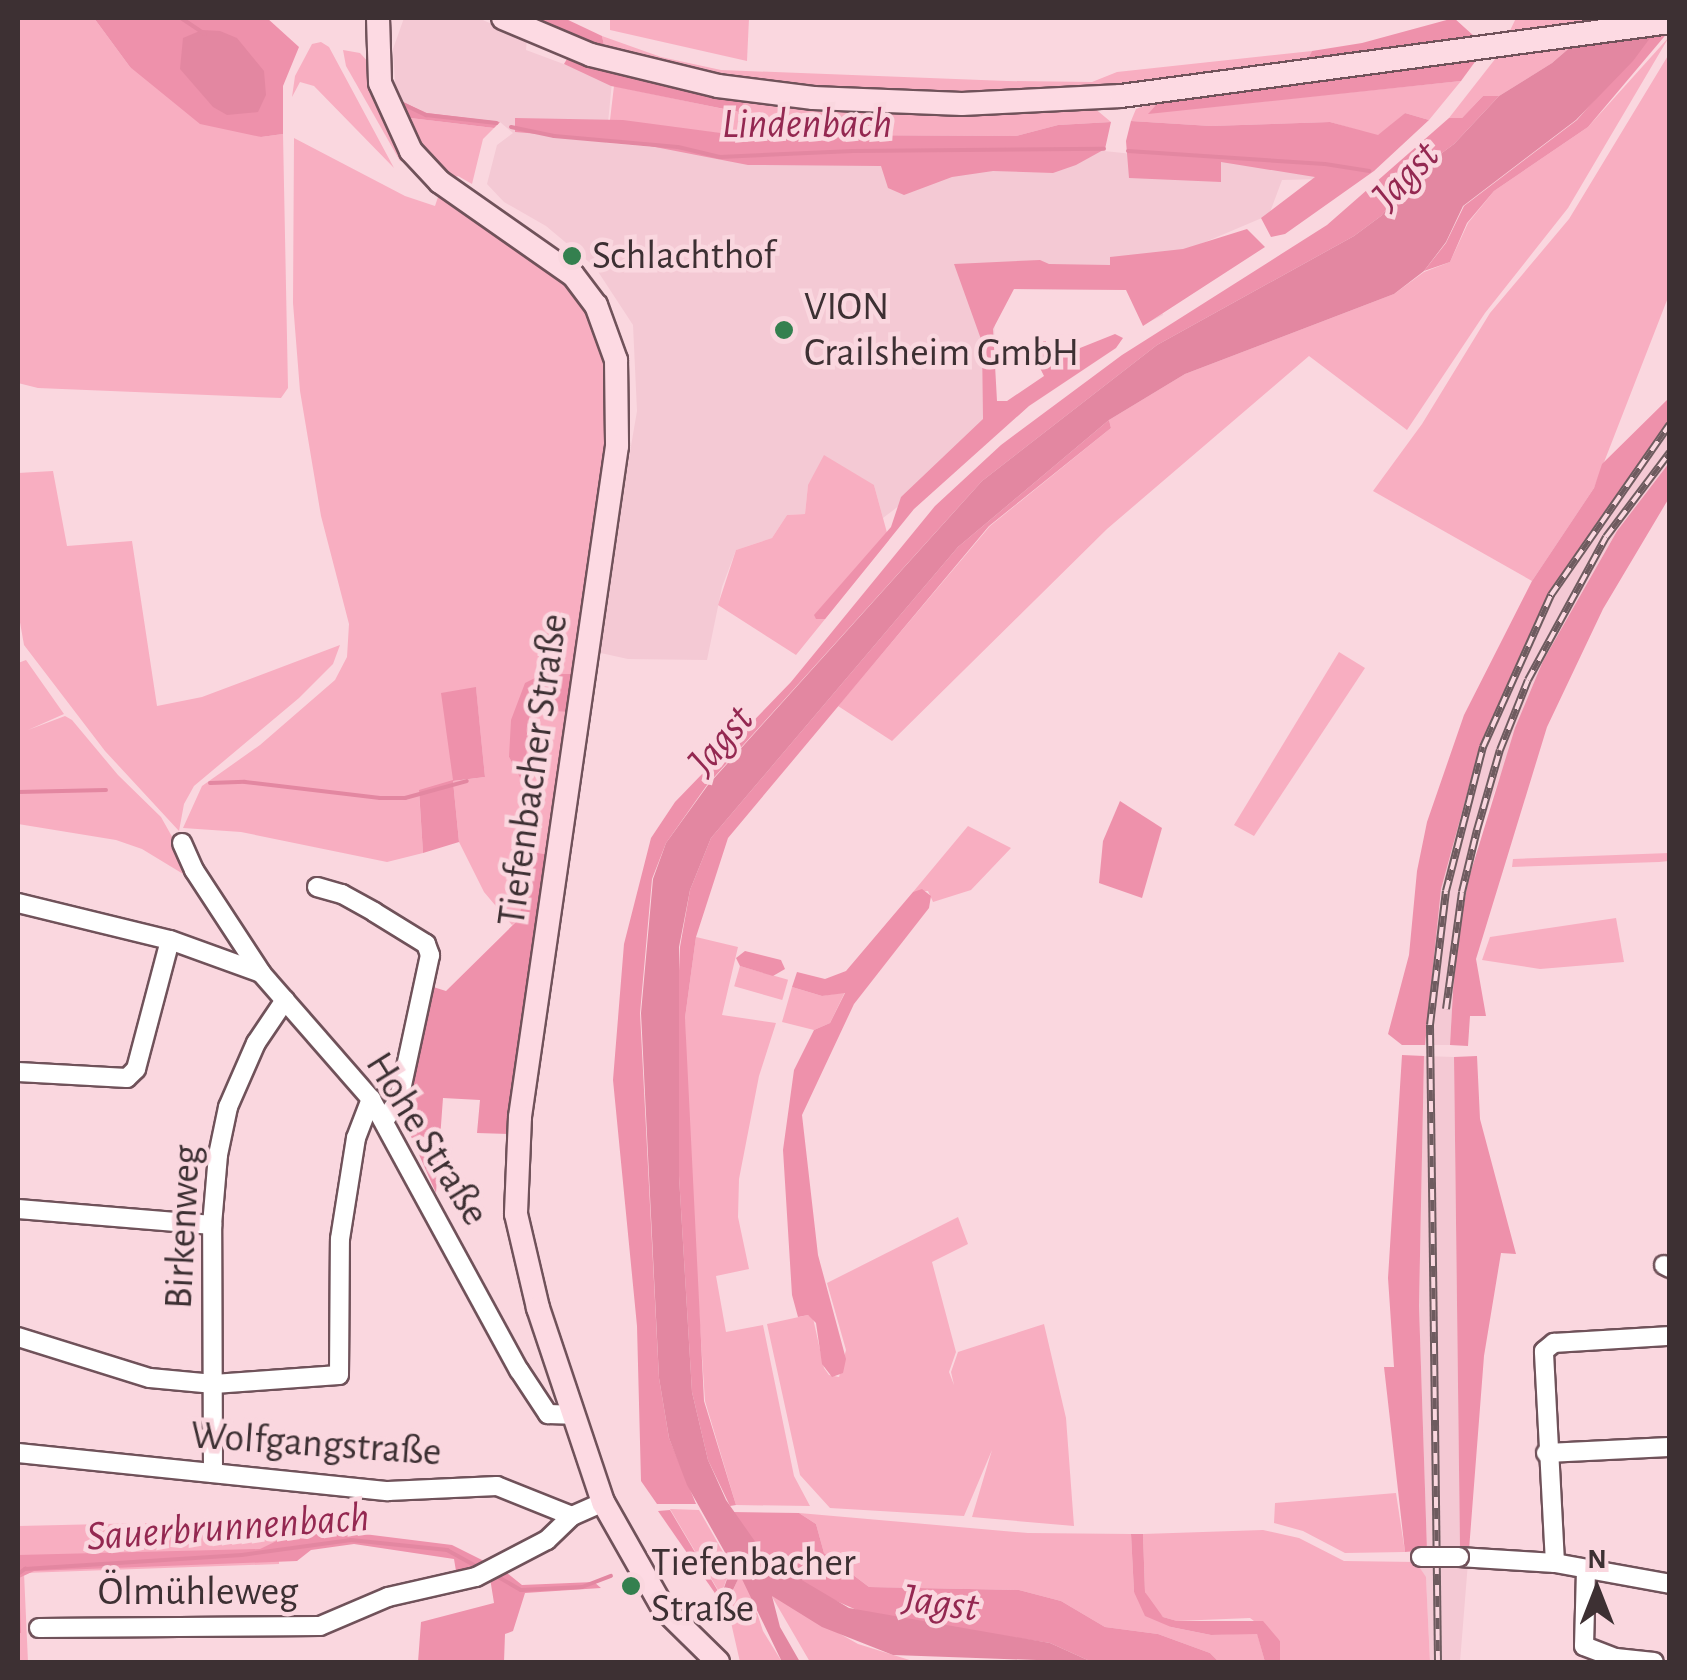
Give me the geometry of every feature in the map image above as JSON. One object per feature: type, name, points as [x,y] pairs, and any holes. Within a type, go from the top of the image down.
[{"type":"main road","points":[[503,18],[591,54],[654,74],[812,98],[962,104],[1121,96],[1670,22]]},
{"type":"main road","name":"Tiefenbacher Straße","points":[[383,19],[380,83],[391,114],[428,172],[573,274],[596,305],[616,360],[620,410],[615,464],[516,1168],[521,1244],[572,1415],[603,1502],[663,1608],[718,1662]]},
{"type":"street","name":"Hohe Straße","points":[[182,843],[262,974],[371,1099],[519,1370],[548,1414],[572,1415]]},
{"type":"street","points":[[317,887],[342,894],[413,936],[426,944],[430,955],[399,1099],[384,1121]]},
{"type":"street","points":[[18,903],[170,940],[262,974]]},
{"type":"street","points":[[18,1072],[127,1078],[136,1069],[170,940]]},
{"type":"street","name":"Birkenweg","points":[[213,1473],[212,1226],[218,1155],[228,1107],[256,1043],[285,1000]]},
{"type":"street","points":[[18,1337],[109,1369],[214,1384],[339,1374],[340,1239],[356,1138],[371,1099]]},
{"type":"street","points":[[18,1209],[212,1226]]},
{"type":"street","points":[[1555,1563],[1546,1453],[1543,1358],[1548,1346],[1670,1336]]},
{"type":"street","points":[[1546,1453],[1670,1447]]},
{"type":"street","name":"Wolfgangstraße","points":[[18,1453],[388,1490],[496,1486],[572,1516]]},
{"type":"street","points":[[572,1516],[603,1502]]},
{"type":"street","name":"Ölmühleweg","points":[[38,1628],[320,1626],[388,1597],[476,1577],[547,1540],[572,1516]]},
{"type":"street","points":[[1421,1557],[1555,1563],[1670,1584]]},
{"type":"street","points":[[1586,1570],[1584,1646],[1616,1658],[1654,1662]]},
{"type":"shaded area","points":[[18,18],[94,18],[130,67],[261,137],[283,134],[288,388],[281,398],[38,388],[18,383]]},
{"type":"shaded area","points":[[94,18],[267,18],[299,47],[283,86],[283,134],[261,137],[200,124],[130,67]]},
{"type":"shaded area","name":"VION Crailsheim GmbH","points":[[404,18],[478,18],[527,39],[526,50],[612,82],[606,143],[678,149],[1085,149],[1190,160],[1325,166],[1321,179],[1282,180],[1269,215],[1184,251],[1157,291],[1163,315],[1145,324],[1127,290],[995,289],[993,434],[883,518],[874,485],[808,485],[805,514],[787,515],[772,538],[736,550],[722,587],[707,660],[628,659],[596,652],[637,411],[633,325],[595,267],[546,226],[504,202],[487,184],[497,145],[513,133],[500,122],[427,113],[396,99],[393,49]]},
{"type":"shaded area","points":[[528,18],[564,18],[602,36],[605,50]]},
{"type":"shaded area","points":[[610,18],[749,18],[747,61],[610,30]]},
{"type":"shaded area","points":[[1454,18],[1475,37],[1305,64],[1312,51],[1362,43]]},
{"type":"shaded area","points":[[1516,18],[1604,18],[1552,63],[1499,96],[1483,96],[1462,118],[1449,118],[1499,54]]},
{"type":"shaded area","points":[[1604,18],[1665,18],[1633,61],[1576,120],[1463,206],[1446,242],[1424,271],[1394,294],[1185,374],[1109,420],[958,547],[711,838],[690,890],[679,947],[679,1176],[692,1392],[708,1460],[726,1500],[768,1560],[849,1608],[1050,1643],[1092,1662],[893,1655],[822,1627],[772,1596],[780,1627],[800,1662],[782,1662],[740,1575],[726,1605],[720,1599],[732,1565],[687,1485],[669,1438],[659,1378],[641,1013],[653,879],[666,843],[708,785],[982,481],[1157,345],[1354,236],[1381,216],[1419,170],[1454,144],[1499,96],[1552,63]]},
{"type":"shaded area","points":[[202,30],[220,31],[237,38],[264,71],[266,95],[258,112],[227,115],[213,107],[180,69],[183,38]]},
{"type":"shaded area","points":[[1669,31],[1588,127],[1494,191],[1467,223],[1450,262],[1424,271],[1446,243],[1464,206],[1577,120],[1653,33]]},
{"type":"shaded area","points":[[602,36],[661,57],[721,70],[1007,81],[1092,82],[1117,72],[1312,51],[1305,64],[1108,86],[1019,94],[879,94],[717,79],[605,50]]},
{"type":"shaded area","points":[[1669,37],[1568,208],[1485,313],[1407,430],[1309,356],[1107,529],[892,741],[838,706],[990,526],[1111,428],[1109,420],[1185,374],[1394,294],[1424,272],[1450,262],[1468,223],[1494,191],[1588,127]]},
{"type":"shaded area","points":[[321,42],[329,47],[394,168],[314,86],[300,82],[292,97],[295,76],[312,44]]},
{"type":"shaded area","points":[[343,50],[360,53],[370,64],[404,160],[400,161],[346,66]]},
{"type":"shaded area","points":[[571,52],[747,96],[739,112],[611,86],[564,64]]},
{"type":"shaded area","points":[[1669,54],[1669,295],[1594,488],[1532,581],[1373,491],[1422,424],[1490,313],[1569,219]]},
{"type":"shaded area","points":[[1480,55],[1461,81],[1148,114],[1160,100]]},
{"type":"shaded area","points":[[1461,81],[1429,120],[1405,113],[1378,136],[1330,122],[1211,126],[1131,121],[1136,109],[1160,100],[1149,113]]},
{"type":"shaded area","points":[[614,86],[738,112],[747,96],[1093,107],[1111,122],[1058,125],[1016,136],[821,135],[766,139],[610,120]]},
{"type":"shaded area","points":[[1483,96],[1499,96],[1454,144],[1419,170],[1381,216],[1354,236],[1157,345],[982,481],[707,785],[666,843],[652,879],[640,1013],[659,1378],[669,1438],[696,1504],[657,1504],[641,1481],[637,1326],[613,1080],[624,944],[651,838],[675,802],[791,682],[935,506],[1001,445],[1122,355],[1327,225],[1449,118],[1462,118]]},
{"type":"shaded area","points":[[396,99],[427,113],[500,122],[494,128],[402,117]]},
{"type":"shaded area","points":[[1405,113],[1429,120],[1374,171],[1285,234],[1271,237],[1261,218],[1315,177],[1221,162],[1221,182],[1129,178],[1126,141],[1131,121],[1211,126],[1330,122],[1378,135]]},
{"type":"shaded area","points":[[402,117],[494,128],[483,139],[472,184],[458,176],[450,180],[416,144]]},
{"type":"shaded area","points":[[515,118],[623,120],[766,139],[821,135],[1016,136],[1058,125],[1111,122],[1105,149],[1076,165],[1053,173],[993,171],[952,177],[904,195],[888,188],[881,166],[748,165],[624,141],[515,132]]},
{"type":"shaded area","points":[[294,138],[405,196],[435,206],[439,194],[556,271],[588,311],[602,341],[612,407],[575,674],[543,674],[509,757],[523,781],[532,709],[568,712],[550,855],[536,854],[519,919],[512,925],[484,892],[459,842],[453,781],[419,791],[423,853],[387,862],[241,832],[183,828],[202,786],[260,745],[335,680],[347,657],[349,624],[321,516],[300,391],[293,303]],"holes":[[[476,688],[485,777],[453,780]]]},
{"type":"shaded area","points":[[1247,229],[1265,247],[1143,326],[1126,290],[1014,289],[993,329],[997,401],[1007,401],[1044,376],[1038,364],[1038,341],[1046,341],[1045,362],[1115,334],[1123,338],[1116,348],[1029,406],[914,509],[825,619],[816,619],[814,615],[891,527],[901,497],[983,419],[982,342],[954,264],[1040,260],[1049,264],[1110,265],[1110,257],[1183,249]]},
{"type":"shaded area","points":[[1669,398],[1669,420],[1550,592],[1481,743],[1441,889],[1425,1045],[1402,1045],[1388,1034],[1409,955],[1417,871],[1427,822],[1464,715],[1532,581],[1594,488],[1602,464]]},
{"type":"shaded area","points":[[1109,420],[1111,428],[989,526],[728,838],[696,937],[685,1018],[704,1401],[736,1505],[730,1506],[708,1460],[692,1392],[679,1176],[677,1019],[680,947],[690,890],[711,838],[958,547]]},
{"type":"shaded area","points":[[1669,420],[1669,463],[1617,531],[1543,661],[1484,820],[1468,881],[1455,956],[1450,1045],[1425,1045],[1441,889],[1481,743],[1550,592]]},
{"type":"shaded area","points":[[824,455],[874,485],[889,540],[796,655],[718,605],[736,550],[772,538],[787,515],[805,514],[808,485]]},
{"type":"shaded area","points":[[1669,463],[1669,498],[1603,609],[1547,727],[1476,959],[1486,1016],[1470,1016],[1468,1046],[1450,1045],[1455,956],[1468,881],[1515,728],[1543,661],[1617,531]]},
{"type":"shaded area","points":[[53,471],[67,546],[132,541],[157,706],[202,697],[340,645],[333,664],[299,698],[194,786],[184,804],[179,831],[105,751],[24,645],[18,611],[18,473]]},
{"type":"shaded area","points":[[1339,652],[1365,668],[1254,836],[1234,825]]},
{"type":"shaded area","points":[[26,660],[64,714],[28,730],[65,716],[72,720],[118,775],[161,817],[198,883],[142,849],[116,840],[18,824],[18,663]]},
{"type":"shaded area","points":[[543,674],[575,674],[568,712],[532,710],[523,783],[509,757],[511,720],[525,683]]},
{"type":"shaded area","points":[[476,687],[485,777],[453,781],[459,842],[423,853],[419,790],[453,780],[441,693]]},
{"type":"shaded area","points":[[1120,801],[1162,828],[1142,898],[1099,883],[1103,841]]},
{"type":"shaded area","points":[[968,826],[1011,848],[971,890],[933,902],[928,891],[913,892]]},
{"type":"shaded area","points":[[537,853],[550,855],[509,1134],[477,1133],[480,1100],[443,1098],[436,1193],[398,1107],[430,986],[446,991],[518,920]]},
{"type":"shaded area","points":[[1669,853],[1669,861],[1659,862],[1512,867],[1513,859]]},
{"type":"shaded area","points":[[922,889],[931,896],[929,908],[854,1004],[802,1115],[818,1255],[846,1359],[843,1373],[832,1377],[822,1364],[816,1323],[808,1315],[798,1317],[792,1295],[783,1150],[794,1070],[814,1030],[830,1023],[845,993],[822,996],[792,987],[797,972],[825,979],[846,971],[913,892]]},
{"type":"shaded area","points":[[1616,918],[1624,962],[1540,969],[1482,960],[1490,937]]},
{"type":"shaded area","points":[[696,937],[738,947],[722,1015],[776,1023],[759,1076],[739,1179],[738,1217],[749,1269],[716,1276],[726,1332],[763,1325],[794,1476],[810,1506],[736,1505],[705,1401],[686,1114],[685,1018]]},
{"type":"shaded area","points":[[745,951],[781,960],[785,969],[773,976],[740,966],[736,958]]},
{"type":"shaded area","points":[[740,966],[788,980],[782,1000],[734,986]]},
{"type":"shaded area","points":[[792,987],[822,996],[845,992],[830,1023],[814,1030],[782,1022]]},
{"type":"shaded area","points":[[1402,1055],[1424,1056],[1419,1306],[1427,1550],[1405,1552],[1384,1367],[1394,1367],[1388,1278]]},
{"type":"shaded area","points":[[1424,1056],[1454,1057],[1460,1549],[1469,1550],[1460,1662],[1430,1662],[1426,1578],[1416,1562],[1427,1550],[1419,1306]]},
{"type":"shaded area","points":[[1477,1056],[1480,1119],[1516,1254],[1501,1253],[1484,1356],[1469,1550],[1460,1550],[1454,1057]]},
{"type":"shaded area","points":[[958,1217],[968,1244],[932,1262],[956,1352],[949,1372],[954,1385],[951,1372],[958,1352],[1044,1324],[1066,1418],[1074,1526],[972,1517],[992,1450],[964,1516],[830,1508],[800,1475],[767,1324],[808,1315],[813,1318],[824,1368],[829,1375],[839,1377],[846,1350],[827,1283]]},
{"type":"shaded area","points":[[1396,1493],[1405,1552],[1345,1553],[1303,1531],[1274,1523],[1275,1503]]},
{"type":"shaded area","points":[[670,1509],[699,1510],[731,1566],[721,1595]]},
{"type":"shaded area","points":[[670,1510],[721,1596],[719,1599],[658,1511]]},
{"type":"shaded area","points":[[732,1512],[799,1513],[816,1524],[824,1553],[869,1587],[1019,1590],[1061,1601],[1105,1627],[1158,1634],[1210,1653],[1219,1662],[1092,1662],[1050,1643],[868,1615],[825,1596],[768,1560]]},
{"type":"shaded area","points":[[799,1513],[1028,1533],[1131,1534],[1134,1592],[1171,1627],[1211,1635],[1257,1633],[1265,1662],[1219,1662],[1210,1653],[1158,1634],[1105,1627],[1061,1601],[1019,1590],[869,1587],[824,1553],[816,1524]]},
{"type":"shaded area","points":[[279,1520],[279,1564],[24,1573],[28,1662],[18,1662],[18,1526]]},
{"type":"shaded area","points":[[1263,1530],[1299,1538],[1344,1561],[1416,1562],[1426,1577],[1430,1662],[1280,1662],[1280,1641],[1250,1618],[1177,1621],[1163,1617],[1152,1605],[1145,1592],[1143,1534]]},
{"type":"shaded area","points":[[348,1532],[452,1545],[490,1564],[457,1577],[454,1559],[354,1544],[311,1550],[297,1561],[34,1571],[19,1578],[18,1633],[18,1555],[260,1549],[289,1535]]},
{"type":"shaded area","points":[[1131,1534],[1143,1534],[1145,1592],[1163,1617],[1177,1621],[1263,1621],[1280,1641],[1280,1662],[1265,1662],[1257,1634],[1211,1635],[1171,1627],[1145,1616],[1134,1592]]},
{"type":"shaded area","points":[[507,1573],[522,1585],[594,1582],[601,1588],[525,1593],[513,1631],[505,1634],[504,1662],[418,1662],[421,1622],[494,1603],[490,1578]]},
{"type":"shaded area","points":[[740,1574],[747,1582],[763,1631],[782,1662],[740,1662],[727,1605]]},
{"type":"shaded area","points":[[771,1595],[858,1644],[916,1662],[810,1662]]},
{"type":"waterway","name":"Lindenbach","points":[[181,18],[205,34]]},
{"type":"waterway","name":"Lindenbach","points":[[401,103],[426,115],[497,123]]},
{"type":"waterway","name":"Lindenbach","points":[[511,127],[554,136],[678,147],[720,157],[853,151],[1104,149]]},
{"type":"waterway","name":"Lindenbach","points":[[1128,151],[1325,164],[1369,171]]},
{"type":"waterway","name":"Lindenbach","points":[[1398,178],[1412,183]]},
{"type":"waterway","points":[[210,783],[245,782],[405,798],[467,781]]},
{"type":"waterway","points":[[18,792],[106,790]]},
{"type":"waterway","name":"Sauerbrunnenbach","points":[[18,1574],[25,1569],[242,1555],[351,1540],[447,1550],[480,1568]]},
{"type":"waterway","name":"Sauerbrunnenbach","points":[[493,1574],[521,1590],[582,1587],[611,1576]]},
{"type":"railway","points":[[1438,1662],[1430,1025],[1446,891],[1483,747],[1551,595],[1670,424]]},
{"type":"railway","points":[[1446,1009],[1462,892],[1477,830],[1500,750],[1528,680],[1606,537],[1670,452]]},
{"type":"place","name":"Schlachthof","points":[[572,256]]},
{"type":"place","name":"VION Crailsheim GmbH","points":[[784,330]]},
{"type":"place","name":"Tiefenbacher Straße","points":[[631,1586]]},
{"type":"water label","name":"Jagst","points":[[1406,175]]},
{"type":"water label","name":"Jagst","points":[[721,740]]},
{"type":"water label","name":"Jagst","points":[[941,1603]]}]
